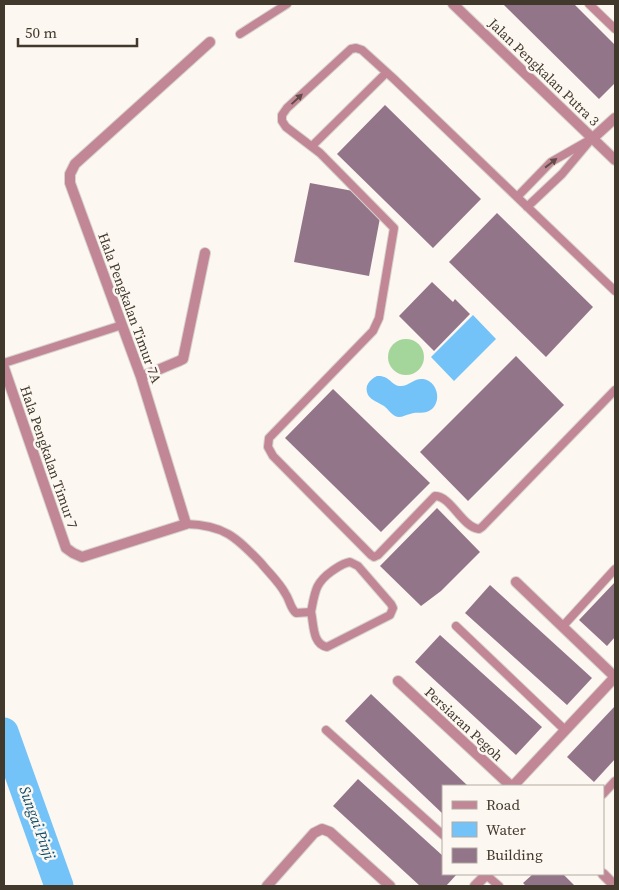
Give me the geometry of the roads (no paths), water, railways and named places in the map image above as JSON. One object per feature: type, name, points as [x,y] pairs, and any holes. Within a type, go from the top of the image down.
[{"type":"street","name":"Jalan Pengkalan Putra 3","points":[[453,4],[615,160]]},
{"type":"street","name":"Hala Pengkalan Timur 7A","points":[[186,524],[141,377],[70,183],[70,174],[75,164],[210,42]]},
{"type":"street","points":[[592,138],[615,118]]},
{"type":"street","points":[[141,377],[183,358],[205,253]]},
{"type":"street","name":"Hala Pengkalan Timur 7","points":[[4,368],[66,548],[82,557],[186,524]]},
{"type":"street","points":[[513,785],[615,677],[516,582]]},
{"type":"street","name":"Persiaran Pegoh","points":[[398,681],[511,785]]},
{"type":"street","points":[[266,886],[314,833],[322,829],[330,832],[390,886]]},
{"type":"street","points":[[475,886],[485,875]]},
{"type":"street","points":[[604,875],[615,886]]},
{"type":"lane","points":[[240,34],[287,4]]},
{"type":"lane","points":[[589,4],[615,29]]},
{"type":"lane","points":[[615,291],[362,50],[351,49],[287,108],[282,115],[282,121],[286,127],[312,146],[394,228],[379,318],[373,331],[269,438],[268,447],[273,456],[371,555],[374,557],[378,556],[435,496],[442,497],[472,527],[479,529],[615,390]]},
{"type":"lane","points":[[312,146],[386,73]]},
{"type":"lane","points":[[517,197],[551,162],[592,138]]},
{"type":"lane","points":[[527,207],[562,174],[592,138]]},
{"type":"lane","points":[[4,363],[122,325]]},
{"type":"lane","points":[[186,524],[204,525],[221,530],[241,542],[286,594],[294,611],[312,612]]},
{"type":"lane","points":[[350,562],[358,566],[393,608],[390,616],[327,647],[322,646],[316,641],[312,612],[316,586],[324,577],[344,563],[350,562]]},
{"type":"lane","points":[[563,626],[615,569]]},
{"type":"lane","points":[[456,626],[566,730]]},
{"type":"lane","points":[[326,730],[442,834]]},
{"type":"lane","points":[[604,793],[615,781]]},
{"type":"lane","points":[[487,875],[499,886]]},
{"type":"water","points":[[473,315],[496,339],[454,381],[431,357]]},
{"type":"water","points":[[377,376],[385,377],[398,386],[407,385],[420,379],[428,380],[437,391],[437,401],[432,409],[427,412],[397,417],[368,395],[368,384]]},
{"type":"waterway","name":"Sungai Pinji","points":[[4,732],[59,886]]}]
